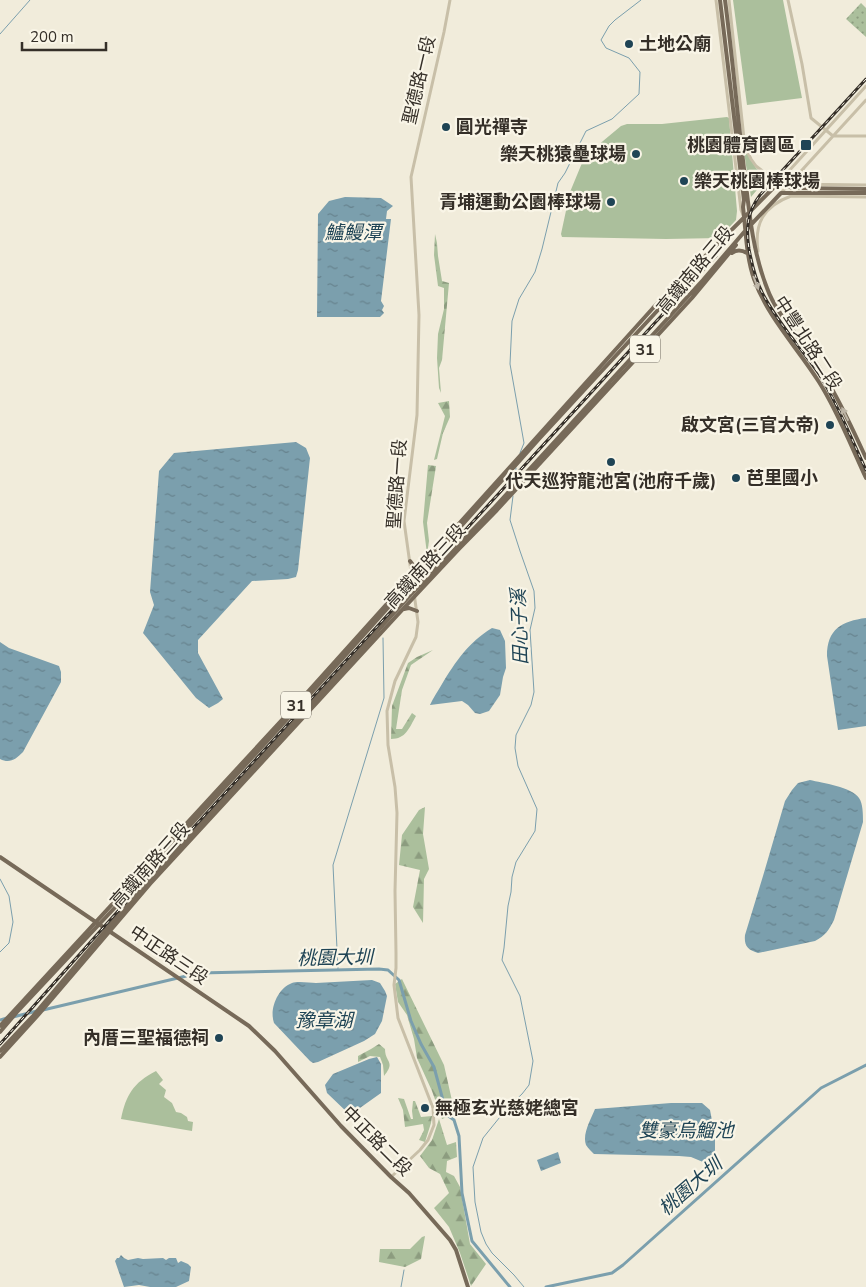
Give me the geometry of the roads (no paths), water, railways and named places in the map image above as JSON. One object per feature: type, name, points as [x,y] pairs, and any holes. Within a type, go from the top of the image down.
[{"type":"main road","name":"中豐北路二段","points":[[720,0],[744,200],[745,231],[754,279],[777,323],[820,383],[866,478]]},
{"type":"main road","name":"中豐北路二段","points":[[727,0],[741,142],[755,250],[767,290],[779,312],[825,376],[844,410],[866,458]]},
{"type":"main road","points":[[778,183],[793,188],[866,187]]},
{"type":"main road","name":"31","points":[[744,218],[778,183]]},
{"type":"main road","points":[[781,193],[866,195]]},
{"type":"main road","name":"31","points":[[745,231],[781,193]]},
{"type":"main road","name":"高鐵南路三段","points":[[538,438],[744,218]]},
{"type":"main road","name":"高鐵南路三段","points":[[108,930],[127,905],[408,599],[538,463],[745,231]]},
{"type":"main road","name":"高鐵南路三段","points":[[538,463],[697,292],[725,259],[745,231]]},
{"type":"main road","name":"高鐵南路三段","points":[[98,923],[329,668],[413,578],[418,575],[660,301],[724,239]]},
{"type":"main road","points":[[720,264],[732,246]]},
{"type":"main road","points":[[725,259],[735,250],[748,253]]},
{"type":"main road","points":[[617,349],[632,337]]},
{"type":"main road","points":[[634,356],[646,348]]},
{"type":"main road","name":"高鐵南路三段","points":[[98,923],[343,658],[399,595],[423,564],[494,487]]},
{"type":"main road","name":"高鐵南路三段","points":[[108,930],[404,608],[425,580],[495,510]]},
{"type":"main road","points":[[410,561],[419,566],[423,564]]},
{"type":"main road","points":[[418,575],[425,580]]},
{"type":"main road","points":[[399,595],[405,594],[408,599]]},
{"type":"main road","points":[[404,608],[417,611]]},
{"type":"main road","points":[[329,668],[343,658]]},
{"type":"main road","points":[[191,824],[196,814]]},
{"type":"main road","name":"中正路三段","points":[[0,857],[249,1026]]},
{"type":"main road","name":"31","points":[[0,1032],[98,923]]},
{"type":"main road","name":"31","points":[[0,1026],[98,923]]},
{"type":"main road","name":"31","points":[[0,1057],[45,1007],[108,930]]},
{"type":"main road","name":"31","points":[[0,1051],[108,930]]},
{"type":"main road","name":"中正路二段","points":[[249,1026],[275,1051],[341,1126],[409,1192],[450,1240],[456,1250],[468,1287]]},
{"type":"street","name":"聖德路一段","points":[[391,1176],[420,1150],[428,1140],[434,1125],[433,1108],[398,1018],[394,985],[396,968],[397,813],[388,745],[387,711],[396,681],[416,638],[418,622],[404,520],[417,415],[418,315],[410,177],[450,0]]},
{"type":"street","points":[[716,0],[741,210],[744,218]]},
{"type":"street","points":[[727,0],[746,148],[756,166],[769,176],[771,180],[778,183],[866,86]]},
{"type":"street","points":[[788,0],[811,118],[833,136],[866,136]]},
{"type":"street","points":[[781,193],[866,100]]},
{"type":"street","points":[[743,127],[741,142],[746,148]]},
{"type":"street","points":[[804,167],[804,178],[810,185]]},
{"type":"street","points":[[788,185],[866,187]]},
{"type":"street","points":[[795,193],[810,196]]},
{"type":"street","points":[[758,251],[756,240],[761,220],[776,203],[791,196],[866,195]]},
{"type":"water","name":"鱸鰻潭","points":[[345,197],[381,198],[393,206],[387,211],[386,219],[391,219],[381,301],[384,306],[382,310],[384,313],[380,317],[317,317],[318,214],[329,201]]},
{"type":"water","points":[[296,442],[306,448],[310,458],[296,577],[252,581],[198,640],[198,653],[223,699],[209,708],[196,698],[143,633],[154,605],[150,592],[159,471],[174,453]]},
{"type":"water","points":[[866,618],[866,726],[838,730],[827,656],[830,639],[833,633],[843,624]]},
{"type":"water","points":[[492,628],[500,630],[505,641],[506,668],[500,695],[489,711],[480,714],[475,713],[462,701],[430,705],[463,653]]},
{"type":"water","points":[[0,642],[9,648],[59,666],[61,672],[61,682],[23,752],[10,761],[0,759]]},
{"type":"water","points":[[810,780],[850,791],[859,798],[862,806],[863,822],[834,920],[826,932],[815,941],[758,953],[747,947],[745,935],[785,801],[798,783]]},
{"type":"water","name":"豫章湖","points":[[372,980],[380,983],[387,996],[382,1021],[375,1034],[318,1062],[313,1063],[310,1061],[274,1023],[273,1012],[276,1000],[283,989],[292,983]]},
{"type":"water","points":[[377,1057],[381,1064],[381,1093],[350,1115],[327,1093],[325,1085],[333,1074]]},
{"type":"water","name":"雙豪烏鰡池","points":[[671,1103],[702,1103],[710,1110],[715,1136],[715,1159],[703,1162],[691,1157],[679,1156],[594,1154],[586,1145],[586,1131],[595,1109]]},
{"type":"water","points":[[558,1152],[561,1163],[541,1171],[537,1160]]},
{"type":"water","points":[[121,1255],[128,1260],[163,1258],[166,1260],[176,1258],[178,1263],[181,1261],[191,1267],[189,1281],[176,1287],[139,1285],[124,1287],[115,1261]]},
{"type":"waterway","points":[[0,34],[30,0]]},
{"type":"waterway","name":"田心子溪","points":[[520,453],[524,443],[510,364],[512,321],[519,299],[535,272],[558,183],[586,131],[612,119],[639,94],[640,72],[629,58],[606,48],[601,40],[609,26],[641,0]]},
{"type":"waterway","name":"田心子溪","points":[[514,484],[516,468]]},
{"type":"waterway","name":"田心子溪","points":[[513,496],[510,520],[534,591],[535,608],[530,630],[534,692],[531,705],[516,735],[515,748],[518,766],[537,809],[535,831],[516,862],[512,877],[502,960],[520,996],[533,1061],[529,1085],[483,1138],[473,1167],[475,1202],[481,1232],[486,1244],[524,1287]]},
{"type":"waterway","points":[[338,970],[333,865],[384,698],[383,638]]},
{"type":"waterway","points":[[0,879],[9,896],[13,922],[9,943],[0,952]]},
{"type":"waterway","name":"桃園大圳","points":[[43,1010],[199,973],[388,970],[399,980],[411,1021],[434,1067],[447,1115],[454,1120],[459,1136],[462,1193],[472,1241],[510,1287]]},
{"type":"waterway","name":"桃園大圳","points":[[13,1017],[37,1011]]},
{"type":"waterway","name":"桃園大圳","points":[[0,1020],[7,1018]]},
{"type":"waterway","name":"桃園大圳","points":[[546,1287],[612,1273],[821,1088],[866,1065]]},
{"type":"waterway","points":[[401,1287],[404,1270]]},
{"type":"railway","points":[[866,79],[760,195],[752,208],[748,221],[751,261],[761,291],[776,316],[826,385],[866,470]]},
{"type":"railway","points":[[0,1044],[142,884],[716,256]]},
{"type":"place","name":"土地公廟","points":[[629,44]]},
{"type":"place","name":"圓光禪寺","points":[[446,127]]},
{"type":"place","name":"桃園體育園區","points":[[806,145]]},
{"type":"place","name":"樂天桃猿壘球場","points":[[636,154]]},
{"type":"place","name":"樂天桃園棒球場","points":[[684,181]]},
{"type":"place","name":"青埔運動公園棒球場","points":[[611,202]]},
{"type":"place","name":"啟文宮(三官大帝)","points":[[830,425]]},
{"type":"place","name":"代天巡狩龍池宮(池府千歲)","points":[[611,462]]},
{"type":"place","name":"芭里國小","points":[[736,478]]},
{"type":"place","name":"內厝三聖福德祠","points":[[219,1038]]},
{"type":"place","name":"無極玄光慈姥總宮","points":[[425,1108]]}]
